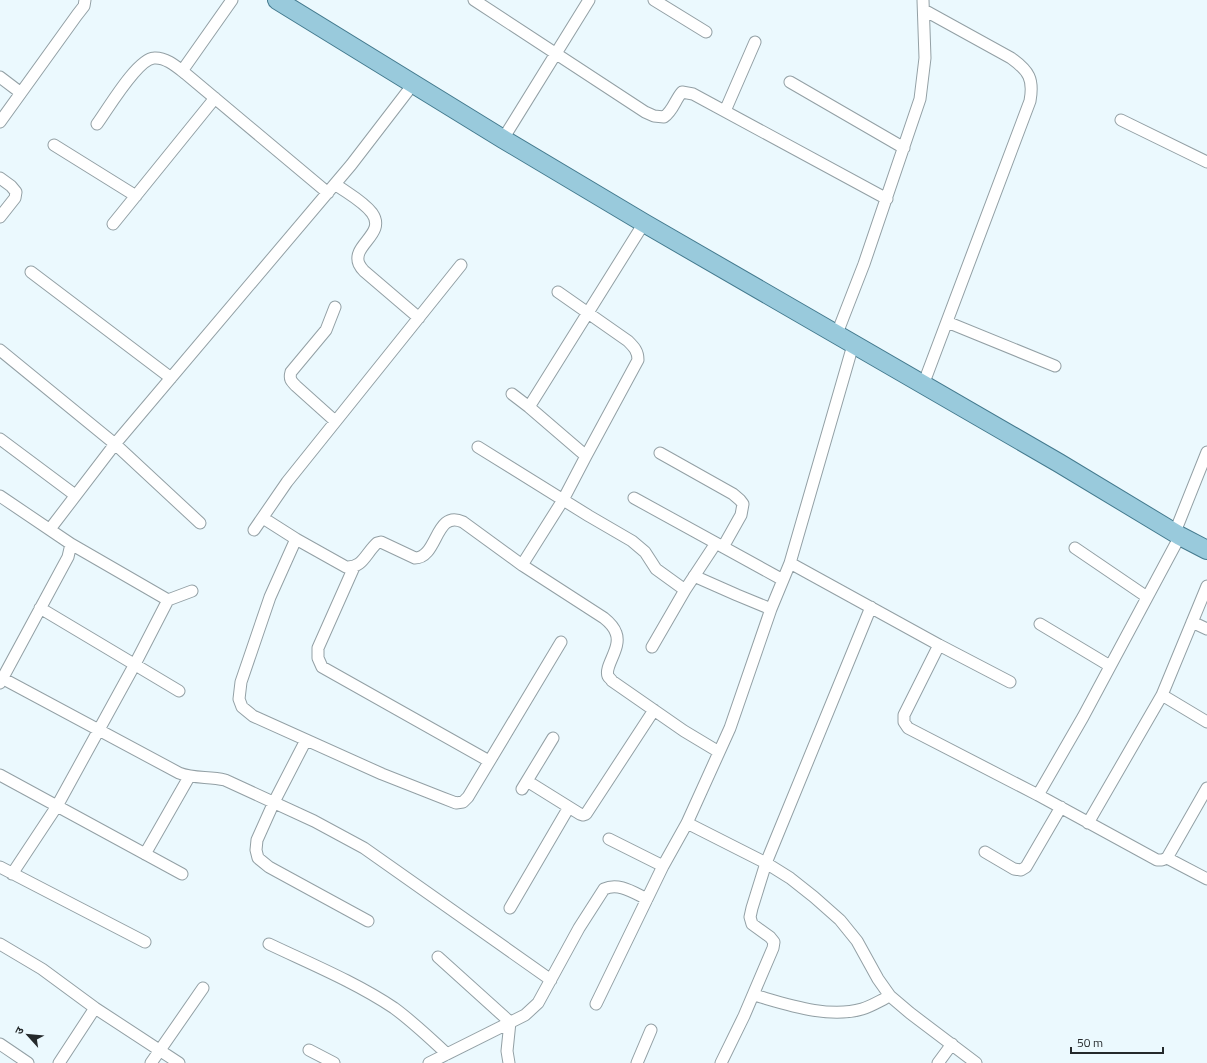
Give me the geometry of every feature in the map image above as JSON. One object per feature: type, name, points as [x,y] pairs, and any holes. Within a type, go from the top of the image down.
[{"type":"main road","points":[[278,0],[644,224],[1207,550]]},
{"type":"street","points":[[0,122],[84,6],[85,0]]},
{"type":"street","points":[[182,71],[232,0]]},
{"type":"street","points":[[474,0],[554,54],[638,108],[654,116],[664,117],[667,115],[682,92],[693,94],[887,199]]},
{"type":"street","points":[[503,139],[554,54],[589,0]]},
{"type":"street","points":[[654,0],[706,32]]},
{"type":"street","points":[[836,336],[864,264],[920,99],[925,58],[923,5]]},
{"type":"street","points":[[923,5],[1022,66],[1030,77],[1032,88],[1027,108],[923,385]]},
{"type":"street","points":[[724,111],[755,42]]},
{"type":"street","points":[[97,124],[136,69],[144,61],[154,58],[164,60],[182,71],[331,188],[366,207],[376,221],[375,229],[358,253],[358,262],[364,272],[419,318]]},
{"type":"street","points":[[0,77],[21,93]]},
{"type":"street","points":[[790,82],[904,148]]},
{"type":"street","points":[[50,529],[115,444],[331,188],[414,84]]},
{"type":"street","points":[[112,224],[215,98]]},
{"type":"street","points":[[1121,120],[1207,162]]},
{"type":"street","points":[[54,145],[136,196]]},
{"type":"street","points":[[0,178],[11,186],[16,192],[15,198],[0,217]]},
{"type":"street","points":[[529,407],[644,224]]},
{"type":"street","points":[[254,530],[286,482],[461,265]]},
{"type":"street","points":[[31,272],[171,378]]},
{"type":"street","points":[[522,565],[563,500],[638,360],[638,354],[635,348],[628,341],[558,292]]},
{"type":"street","points":[[335,422],[296,386],[291,381],[290,377],[291,372],[326,330],[336,307]]},
{"type":"street","points":[[946,322],[1055,366]]},
{"type":"street","points":[[596,1004],[663,866],[687,823],[730,728],[771,609],[790,563],[853,345]]},
{"type":"street","points":[[0,350],[115,444],[200,523]]},
{"type":"street","points":[[512,394],[586,456]]},
{"type":"street","points":[[0,439],[75,495]]},
{"type":"street","points":[[478,447],[588,516],[632,541],[645,552],[656,569],[685,590]]},
{"type":"street","points":[[1038,795],[1147,598],[1177,534],[1207,452]]},
{"type":"street","points":[[652,647],[694,576],[741,514],[743,504],[733,494],[660,453]]},
{"type":"street","points":[[634,498],[783,580]]},
{"type":"street","points":[[1,500],[50,529],[71,544],[168,600]]},
{"type":"street","points":[[263,518],[296,539],[346,566],[354,567]]},
{"type":"street","points":[[489,761],[322,667],[318,658],[318,648],[354,567],[359,564],[376,543],[381,542],[416,558],[421,558],[426,554],[446,523],[451,519],[456,519],[463,522],[522,565],[604,618],[612,625],[616,633],[618,643],[607,669],[608,676],[612,681],[684,731],[719,752]]},
{"type":"street","points":[[296,539],[270,597],[241,682],[239,699],[242,707],[253,716],[306,740],[382,774],[456,803],[463,802],[468,797],[561,642]]},
{"type":"street","points":[[71,544],[68,557],[1,679],[189,777],[213,777],[225,780],[314,821],[364,848],[551,980]]},
{"type":"street","points":[[1075,548],[1147,598]]},
{"type":"street","points":[[790,563],[939,645],[1010,682]]},
{"type":"street","points":[[694,576],[771,609]]},
{"type":"street","points":[[1088,823],[1162,695],[1207,586]]},
{"type":"street","points":[[12,874],[57,806],[135,664],[168,600],[192,591]]},
{"type":"street","points":[[721,1063],[754,995],[773,948],[774,942],[770,936],[752,924],[750,917],[766,863],[871,607]]},
{"type":"street","points":[[40,608],[179,691]]},
{"type":"street","points":[[1192,622],[1207,629]]},
{"type":"street","points":[[1040,624],[1110,666]]},
{"type":"street","points":[[939,645],[904,715],[904,722],[908,728],[1061,807],[1157,860],[1167,858],[1207,788]]},
{"type":"street","points":[[1162,695],[1207,722]]},
{"type":"street","points":[[553,738],[524,785],[583,815],[586,814],[654,710]]},
{"type":"street","points":[[306,740],[274,802],[257,840],[256,850],[258,858],[269,867],[368,921]]},
{"type":"street","points":[[0,775],[182,874]]},
{"type":"street","points":[[145,854],[189,777]]},
{"type":"street","points":[[510,908],[569,807]]},
{"type":"street","points":[[985,852],[1014,869],[1021,870],[1026,867],[1061,807]]},
{"type":"street","points":[[687,823],[766,863],[796,883],[840,920],[856,941],[890,996],[976,1063]]},
{"type":"street","points":[[610,839],[663,866]]},
{"type":"street","points":[[1167,858],[1207,879]]},
{"type":"street","points":[[0,867],[145,942]]},
{"type":"street","points":[[429,1063],[525,1015],[538,1002],[579,928],[604,889],[610,886],[621,887],[647,899]]},
{"type":"street","points":[[0,944],[42,969],[95,1008],[178,1063]]},
{"type":"street","points":[[269,944],[357,987],[394,1008],[422,1030],[447,1054]]},
{"type":"street","points":[[438,957],[510,1022]]},
{"type":"street","points":[[151,1063],[203,988]]},
{"type":"street","points":[[754,995],[809,1010],[838,1012],[862,1009],[890,996]]},
{"type":"street","points":[[59,1063],[95,1008]]},
{"type":"street","points":[[509,1063],[507,1051],[510,1022]]},
{"type":"street","points":[[637,1063],[651,1030]]},
{"type":"street","points":[[0,1044],[28,1063]]},
{"type":"street","points":[[938,1063],[952,1044]]},
{"type":"street","points":[[309,1050],[334,1063]]}]
